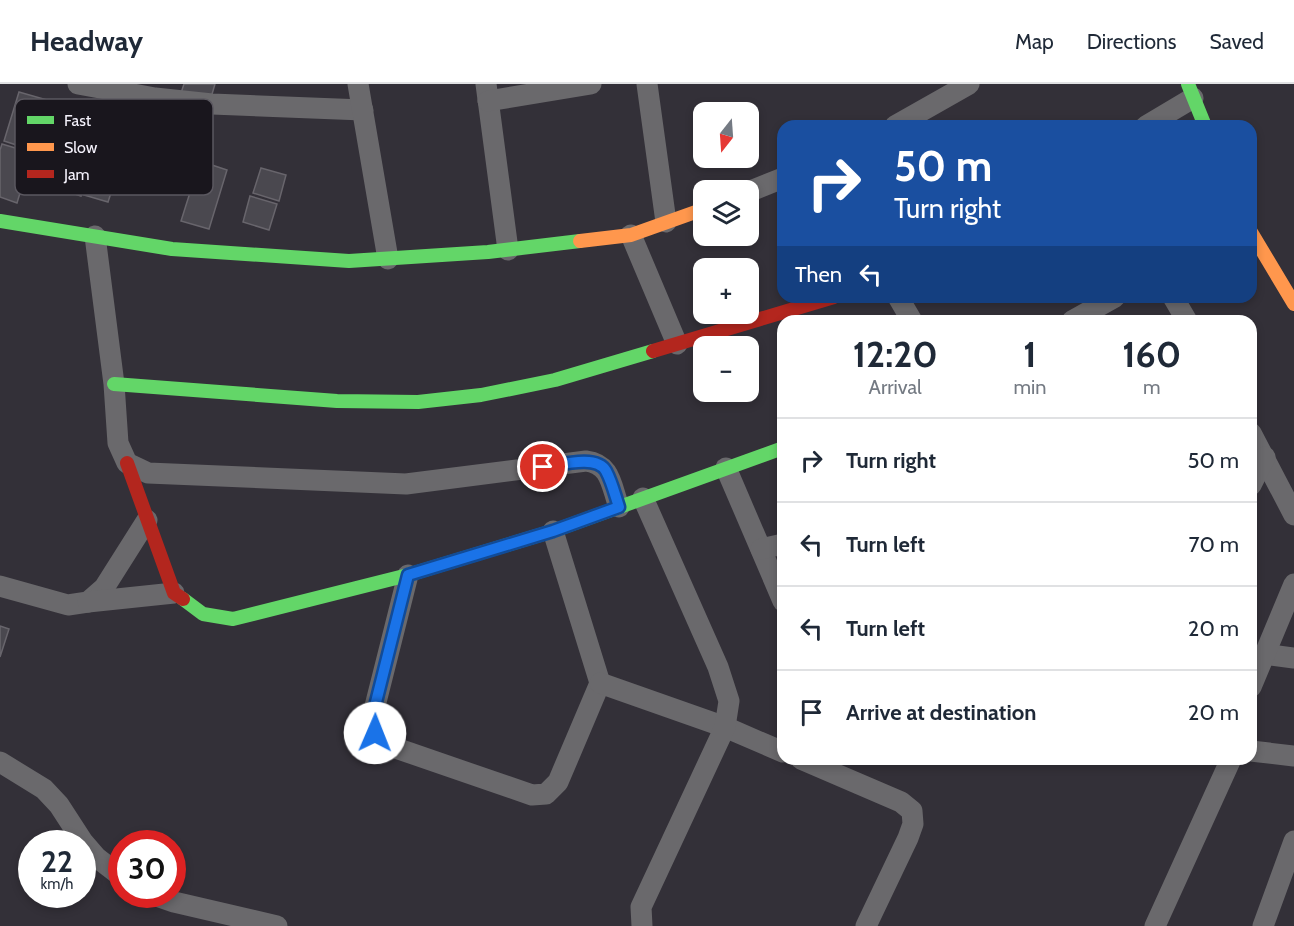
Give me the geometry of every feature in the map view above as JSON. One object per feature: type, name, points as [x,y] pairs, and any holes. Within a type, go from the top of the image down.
[{"type":"street","points":[[78,84],[164,99]]},
{"type":"street","points":[[358,84],[388,259]]},
{"type":"street","points":[[508,250],[487,92],[591,84]]},
{"type":"street","points":[[647,84],[666,222]]},
{"type":"street","points":[[906,120],[969,84]]},
{"type":"street","points":[[1154,120],[1191,91],[1203,120]]},
{"type":"street","points":[[213,104],[363,110]]},
{"type":"street","points":[[759,188],[777,180]]},
{"type":"street","points":[[0,221],[184,250],[349,261],[508,250],[632,235],[693,213]]},
{"type":"street","points":[[632,235],[677,344]]},
{"type":"street","points":[[95,237],[114,384],[118,443],[128,463],[174,593],[203,614],[233,619],[408,575],[553,531],[777,450]]},
{"type":"street","points":[[1257,242],[1294,304]]},
{"type":"street","points":[[114,384],[337,400],[418,402],[481,395],[555,380],[814,303]]},
{"type":"street","points":[[1083,315],[1104,303]]},
{"type":"street","points":[[1257,444],[1294,515]]},
{"type":"street","points":[[1257,472],[1265,457]]},
{"type":"street","points":[[128,463],[148,473],[406,484],[586,461],[598,462],[605,469],[619,507]]},
{"type":"street","points":[[726,468],[777,587]]},
{"type":"street","points":[[642,926],[641,907],[725,727],[729,701],[718,667],[643,498]]},
{"type":"street","points":[[88,602],[104,588],[147,520]]},
{"type":"street","points":[[408,575],[372,718],[375,733],[384,744],[532,795],[546,794],[558,782],[600,683],[553,531]]},
{"type":"street","points":[[761,549],[777,545]]},
{"type":"street","points":[[1257,672],[1294,584]]},
{"type":"street","points":[[0,586],[68,605],[174,593]]},
{"type":"street","points":[[1264,654],[1294,658]]},
{"type":"street","points":[[600,683],[725,727],[777,749]]},
{"type":"street","points":[[1257,752],[1294,756]]},
{"type":"street","points":[[0,762],[44,789],[59,805],[83,842],[108,866]]},
{"type":"street","points":[[815,765],[901,802],[912,811],[913,824],[908,838],[866,926]]},
{"type":"street","points":[[1155,926],[1228,765]]},
{"type":"street","points":[[1263,926],[1294,841]]},
{"type":"street","points":[[186,905],[277,926]]},
{"type":"building","points":[[184,84],[215,84],[211,99],[181,93]]},
{"type":"building","points":[[19,92],[44,99],[17,99]]},
{"type":"building","points":[[15,105],[15,145],[4,141]]},
{"type":"building","points":[[2,144],[15,148],[15,195],[19,195],[17,203],[0,197]]},
{"type":"building","points":[[213,165],[227,170],[209,229],[181,221],[189,195],[213,195]]},
{"type":"building","points":[[261,168],[286,175],[279,201],[253,193]]},
{"type":"building","points":[[84,195],[110,195],[108,202]]},
{"type":"building","points":[[250,196],[277,204],[269,230],[243,222]]},
{"type":"building","points":[[0,626],[9,629],[0,657]]},
{"type":"traffic: fast","points":[[1188,84],[1203,120]]},
{"type":"traffic: fast","points":[[0,221],[172,249],[349,261],[488,252],[580,241]]},
{"type":"traffic: fast","points":[[114,384],[337,401],[418,402],[481,395],[555,380],[653,351]]},
{"type":"traffic: fast","points":[[183,599],[203,614],[233,619],[408,575],[553,531],[777,450]]},
{"type":"traffic: slow","points":[[580,241],[631,235],[693,213]]},
{"type":"traffic: slow","points":[[1257,242],[1294,304]]},
{"type":"traffic: jam","points":[[653,351],[814,303]]},
{"type":"traffic: jam","points":[[127,463],[174,593],[183,599]]},
{"type":"route","points":[[375,733],[372,718],[408,575],[553,531],[619,507],[605,469],[598,462],[586,461],[543,467]]}]
